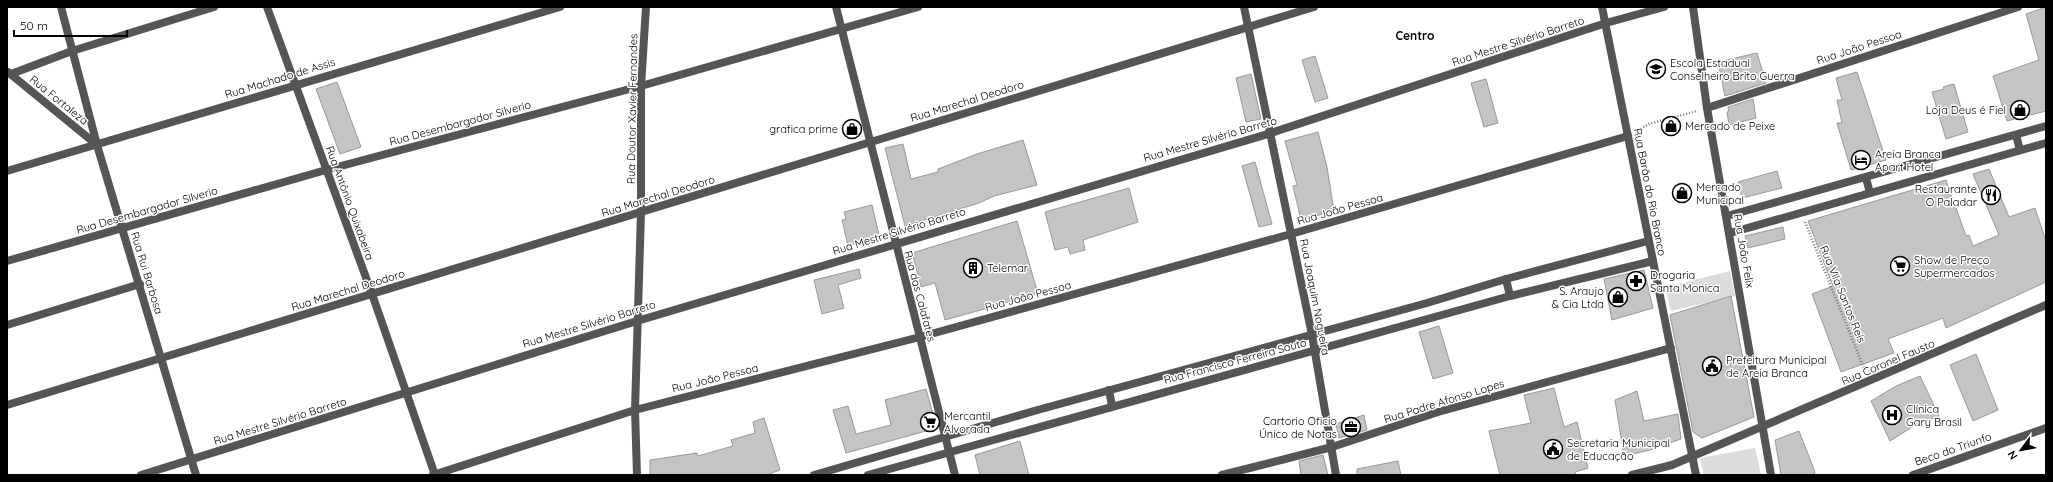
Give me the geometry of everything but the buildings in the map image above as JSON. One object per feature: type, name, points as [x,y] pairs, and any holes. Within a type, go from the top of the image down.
[{"type":"street","name":"Rua Rui Barbosa","points":[[61,7],[122,229],[140,284],[196,475]]},
{"type":"street","points":[[9,73],[72,51],[214,7]]},
{"type":"street","name":"Rua Antônio Quixabeira","points":[[268,7],[295,86],[372,294],[434,475]]},
{"type":"street","name":"Rua Machado de Assis","points":[[7,171],[560,7]]},
{"type":"street","name":"Rua Doutor Xavier Fernandes","points":[[637,475],[635,410],[641,212],[641,86],[646,7]]},
{"type":"street","name":"Rua dos Calafates","points":[[836,7],[895,244],[955,475]]},
{"type":"street","name":"Rua Desembargador Silverio","points":[[7,261],[326,170],[641,86],[918,7]]},
{"type":"street","name":"Rua Joaquim Nogueira","points":[[1244,7],[1312,335],[1336,475]]},
{"type":"street","name":"Rua Marechal Deodoro","points":[[7,405],[1314,7]]},
{"type":"street","name":"Rua Barão do Rio Branco","points":[[1602,7],[1696,475]]},
{"type":"street","name":"Rua Mestre Silvério Barreto","points":[[141,475],[637,321],[1271,133],[1606,24],[1664,7]]},
{"type":"street","name":"Rua João Felix","points":[[1693,7],[1707,108],[1771,475]]},
{"type":"street","name":"Rua João Pessoa","points":[[1707,108],[2018,7]]},
{"type":"street","name":"Rua Fortaleza","points":[[9,73],[98,145]]},
{"type":"street","points":[[1727,216],[2046,126]]},
{"type":"street","points":[[2016,135],[2020,150]]},
{"type":"street","name":"Rua João Pessoa","points":[[434,475],[635,410],[920,337],[1291,234],[1628,136]]},
{"type":"street","points":[[1730,233],[2046,143]]},
{"type":"street","points":[[1919,163],[1923,177]]},
{"type":"street","points":[[1866,178],[1870,193]]},
{"type":"street","points":[[1830,188],[1834,203]]},
{"type":"street","name":"Rua Francisco Ferreira Souto","points":[[814,475],[843,471],[946,436],[1405,309],[1506,279],[1648,241]]},
{"type":"street","name":"Rua Francisco Ferreira Souto","points":[[868,475],[1510,296],[1653,261]]},
{"type":"street","points":[[1506,279],[1510,296]]},
{"type":"street","points":[[7,325],[140,284]]},
{"type":"street","name":"Rua Coronel Fausto","points":[[1632,475],[1672,465],[2046,305]]},
{"type":"street","points":[[1405,309],[1410,324]]},
{"type":"street","name":"Rua Padre Afonso Lopes","points":[[1222,475],[1332,447],[1438,412],[1671,348]]},
{"type":"street","points":[[1109,390],[1112,406]]},
{"type":"street","name":"Beco do Triunfo","points":[[1913,475],[2046,428]]},
{"type":"path","points":[[1628,136],[1649,124],[1707,108]]},
{"type":"path","name":"Rua Vila Santos Reis","points":[[1802,213],[1869,381]]},
{"type":"shaded area","points":[[1730,271],[1735,296],[1671,311],[1665,287]]},
{"type":"shaded area","points":[[1755,448],[1761,475],[1704,475],[1700,458]]},
{"type":"place","name":"Escola Estadual Conselheiro Brito Guerra","points":[[1656,69]]},
{"type":"place","name":"Loja Deus é Fiel","points":[[2020,110]]},
{"type":"place","name":"Mercado de Peixe","points":[[1671,126]]},
{"type":"place","name":"grafica prime","points":[[852,129]]},
{"type":"place","name":"Areia Branca Apart Hotel","points":[[1861,160]]},
{"type":"place","name":"Mercado Municipal","points":[[1682,193]]},
{"type":"place","name":"Restaurante O Paladar","points":[[1991,195]]},
{"type":"place","name":"Show de Preço Supermercados","points":[[1900,266]]},
{"type":"place","name":"Telemar","points":[[973,268]]},
{"type":"place","name":"Drogaria Santa Monica","points":[[1636,281]]},
{"type":"place","name":"S. Araujo & Cia Ltda","points":[[1618,297]]},
{"type":"place","name":"Prefeitura Municipal de Areia Branca","points":[[1712,366]]},
{"type":"place","name":"Clínica Gary Brasil","points":[[1892,415]]},
{"type":"place","name":"Mercantil Alvorada","points":[[930,422]]},
{"type":"place","name":"Cartorio Oficio Único de Notas","points":[[1351,427]]},
{"type":"place","name":"Secretaria Municipal de Educação","points":[[1553,449]]},
{"type":"district","name":"Centro","points":[[1415,35]]}]
